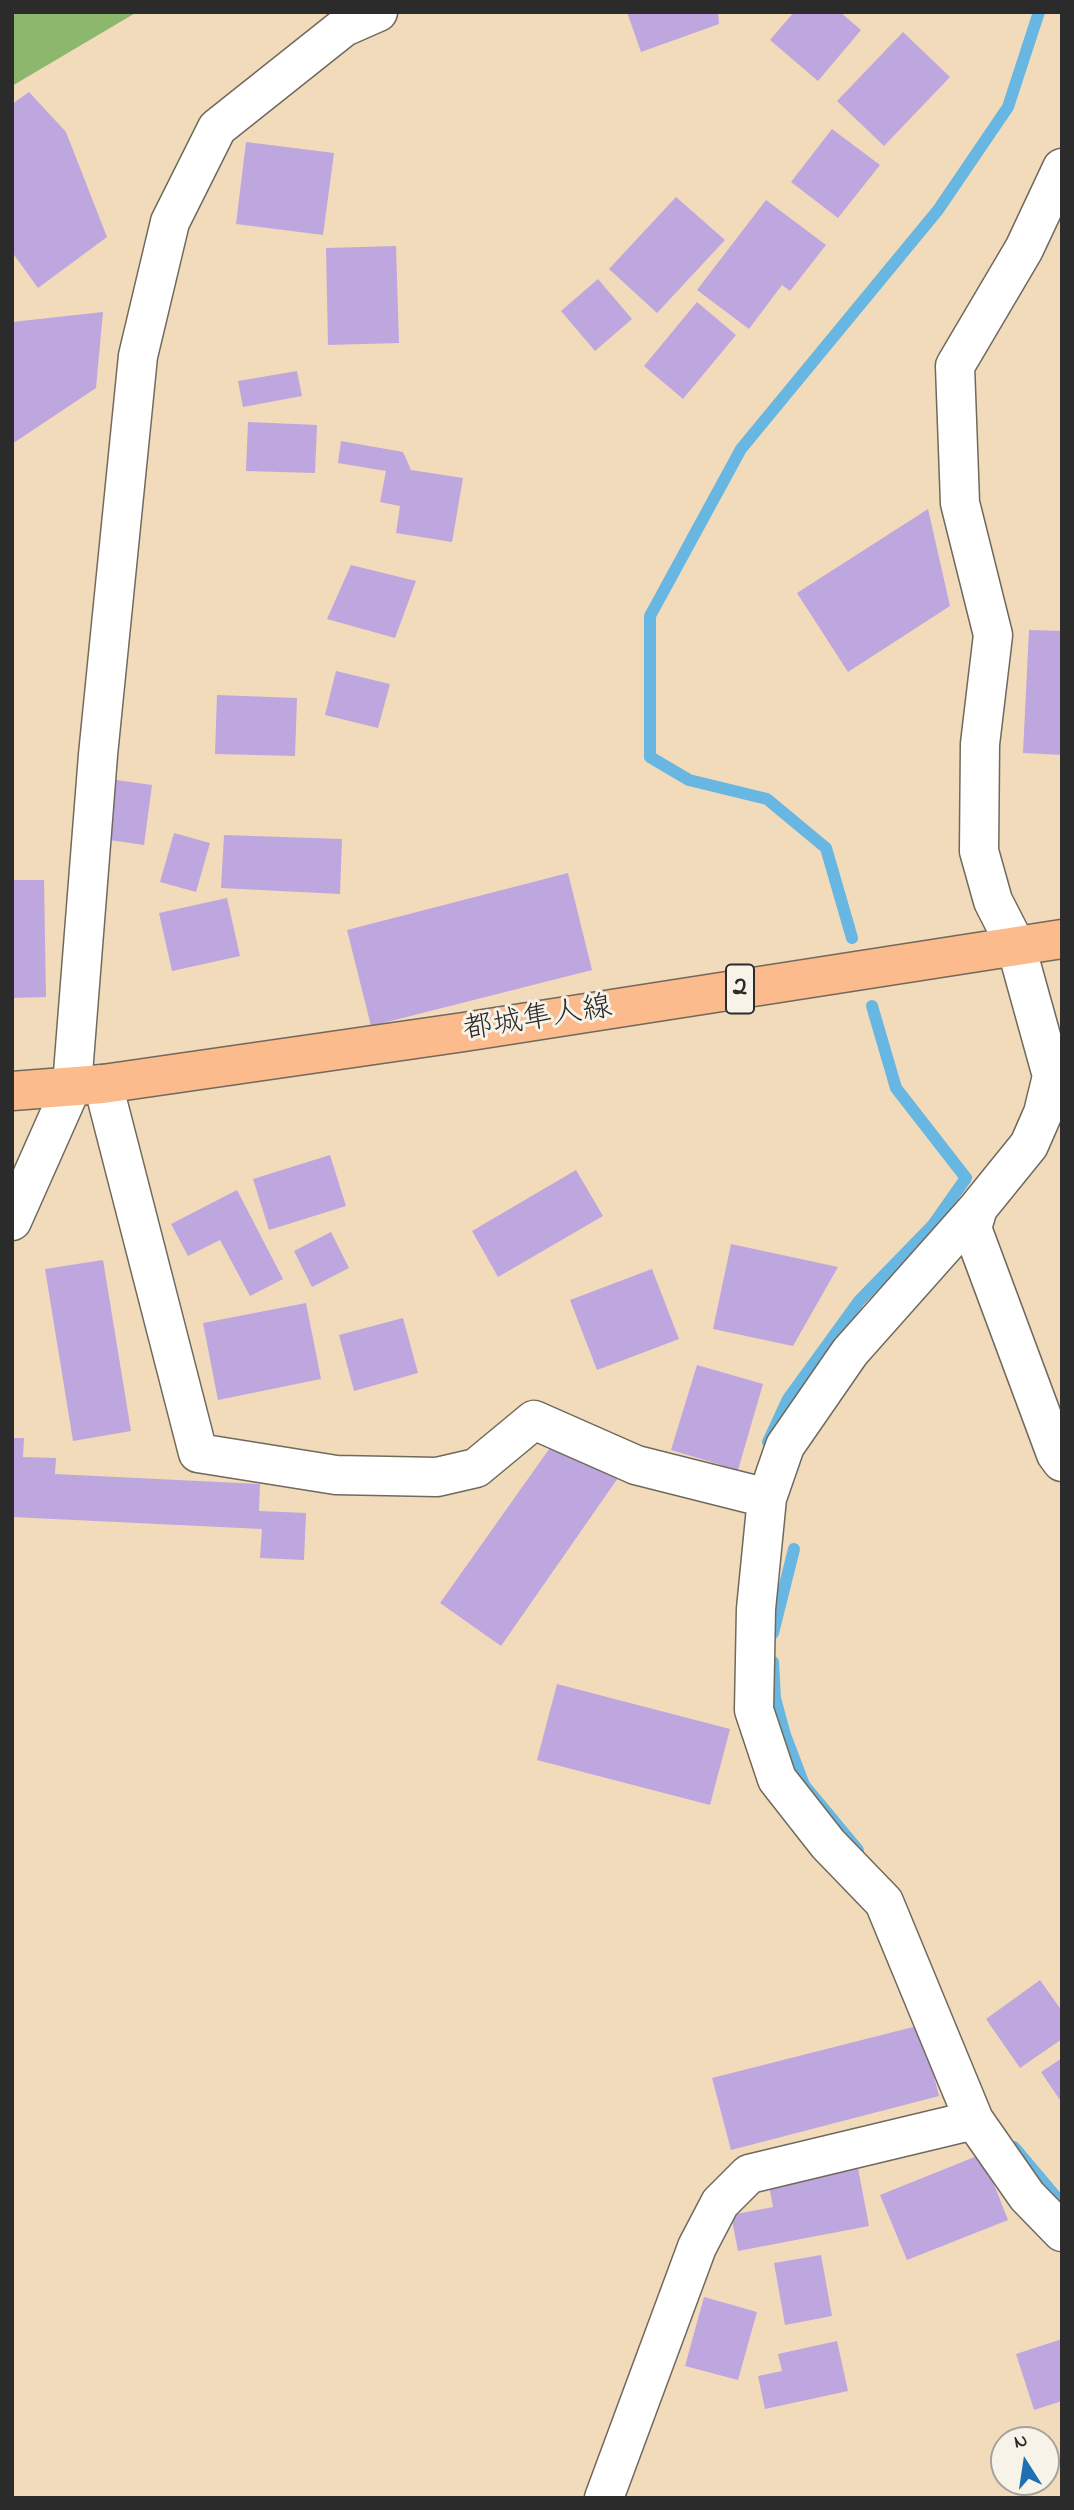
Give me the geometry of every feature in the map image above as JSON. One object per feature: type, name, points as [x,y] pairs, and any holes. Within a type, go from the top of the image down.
[{"type":"main road","name":"都城隼人線","points":[[12,1091],[88,1085],[464,1032],[1062,939]]},
{"type":"street","points":[[378,12],[344,27],[217,128],[170,222],[138,356],[98,755],[88,1085],[198,1453],[336,1475],[437,1477],[476,1468],[534,1420],[636,1465],[767,1498]]},
{"type":"street","points":[[1062,168],[1024,249],[955,366],[960,503],[993,635],[980,744],[979,851],[993,901],[1016,946],[1052,1076],[1043,1113],[1029,1145],[978,1208],[850,1352],[785,1446],[767,1498],[756,1609],[754,1710],[777,1779],[828,1844],[884,1902],[974,2120],[1027,2196],[1062,2232]]},
{"type":"street","points":[[12,1221],[88,1085]]},
{"type":"street","points":[[978,1208],[972,1228],[1056,1454],[1062,1462]]},
{"type":"street","points":[[604,2498],[697,2247],[720,2203],[749,2174],[974,2120]]},
{"type":"green space","points":[[12,12],[137,12],[12,86]]},
{"type":"building","points":[[627,12],[718,12],[719,24],[641,52]]},
{"type":"building","points":[[794,12],[840,12],[861,30],[818,81],[770,40]]},
{"type":"building","points":[[903,32],[950,77],[884,146],[837,101]]},
{"type":"building","points":[[29,92],[66,132],[107,237],[38,288],[12,252],[12,104]]},
{"type":"building","points":[[832,129],[880,165],[838,218],[791,182]]},
{"type":"building","points":[[246,142],[334,153],[323,235],[236,224]]},
{"type":"building","points":[[676,197],[725,240],[657,313],[609,269]]},
{"type":"building","points":[[766,200],[826,245],[790,291],[782,285],[749,329],[697,290]]},
{"type":"building","points":[[396,246],[399,343],[328,345],[326,248]]},
{"type":"building","points":[[598,279],[632,319],[595,351],[561,311]]},
{"type":"building","points":[[697,302],[736,335],[683,399],[644,366]]},
{"type":"building","points":[[103,312],[96,388],[12,444],[12,322]]},
{"type":"building","points":[[297,371],[302,396],[243,407],[238,381]]},
{"type":"building","points":[[248,422],[317,425],[315,473],[246,471]]},
{"type":"building","points":[[341,441],[403,452],[411,470],[463,478],[452,542],[396,533],[400,506],[380,502],[386,471],[338,463]]},
{"type":"building","points":[[928,509],[950,606],[848,672],[797,593]]},
{"type":"building","points":[[351,565],[416,581],[395,638],[327,619]]},
{"type":"building","points":[[1029,630],[1062,631],[1062,755],[1023,753]]},
{"type":"building","points":[[336,671],[390,684],[378,728],[325,715]]},
{"type":"building","points":[[217,695],[297,698],[295,756],[215,754]]},
{"type":"building","points":[[109,779],[152,785],[144,845],[102,839]]},
{"type":"building","points":[[174,833],[210,843],[196,892],[160,882]]},
{"type":"building","points":[[224,835],[342,839],[340,894],[221,888]]},
{"type":"building","points":[[568,873],[592,970],[371,1026],[347,930]]},
{"type":"building","points":[[12,880],[44,880],[46,997],[12,998]]},
{"type":"building","points":[[227,898],[240,956],[172,971],[159,913]]},
{"type":"building","points":[[330,1155],[346,1206],[269,1230],[253,1179]]},
{"type":"building","points":[[576,1170],[603,1216],[498,1277],[472,1231]]},
{"type":"building","points":[[237,1190],[283,1279],[250,1296],[220,1240],[188,1256],[171,1224]]},
{"type":"building","points":[[331,1232],[349,1268],[312,1287],[294,1251]]},
{"type":"building","points":[[731,1244],[838,1267],[793,1346],[713,1329]]},
{"type":"building","points":[[103,1260],[131,1431],[73,1441],[45,1269]]},
{"type":"building","points":[[652,1269],[679,1339],[597,1370],[570,1300]]},
{"type":"building","points":[[306,1303],[321,1379],[218,1400],[203,1323]]},
{"type":"building","points":[[403,1318],[418,1373],[354,1391],[339,1335]]},
{"type":"building","points":[[697,1365],[763,1384],[738,1470],[671,1450]]},
{"type":"building","points":[[12,1438],[24,1438],[23,1457],[56,1458],[55,1474],[260,1484],[259,1511],[306,1513],[304,1560],[260,1558],[262,1529],[12,1517]]},
{"type":"building","points":[[552,1445],[627,1465],[501,1646],[440,1603]]},
{"type":"building","points":[[557,1684],[730,1729],[710,1805],[537,1760]]},
{"type":"building","points":[[1040,1980],[1062,2011],[1062,2039],[1020,2068],[986,2019]]},
{"type":"building","points":[[921,2025],[939,2096],[731,2150],[712,2078]]},
{"type":"building","points":[[1062,2058],[1062,2103],[1041,2072]]},
{"type":"building","points":[[982,2154],[1008,2220],[907,2260],[880,2195]]},
{"type":"building","points":[[857,2163],[869,2226],[738,2251],[731,2215],[773,2207],[768,2180]]},
{"type":"building","points":[[821,2255],[832,2316],[785,2325],[774,2263]]},
{"type":"building","points":[[704,2297],[757,2312],[738,2380],[685,2366]]},
{"type":"building","points":[[1062,2339],[1062,2401],[1034,2410],[1016,2354]]},
{"type":"building","points":[[837,2341],[848,2391],[765,2409],[758,2376],[782,2371],[778,2354]]},
{"type":"waterway","points":[[852,938],[826,848],[767,799],[689,780],[650,757],[650,616],[741,449],[938,210],[1008,107],[1039,12]]},
{"type":"waterway","points":[[768,1442],[788,1399],[859,1301],[933,1225],[966,1178],[896,1088],[872,1006]]},
{"type":"waterway","points":[[773,1633],[794,1549]]},
{"type":"waterway","points":[[773,1662],[775,1698],[785,1735],[804,1785],[858,1850]]},
{"type":"waterway","points":[[1014,2147],[1062,2204]]}]
